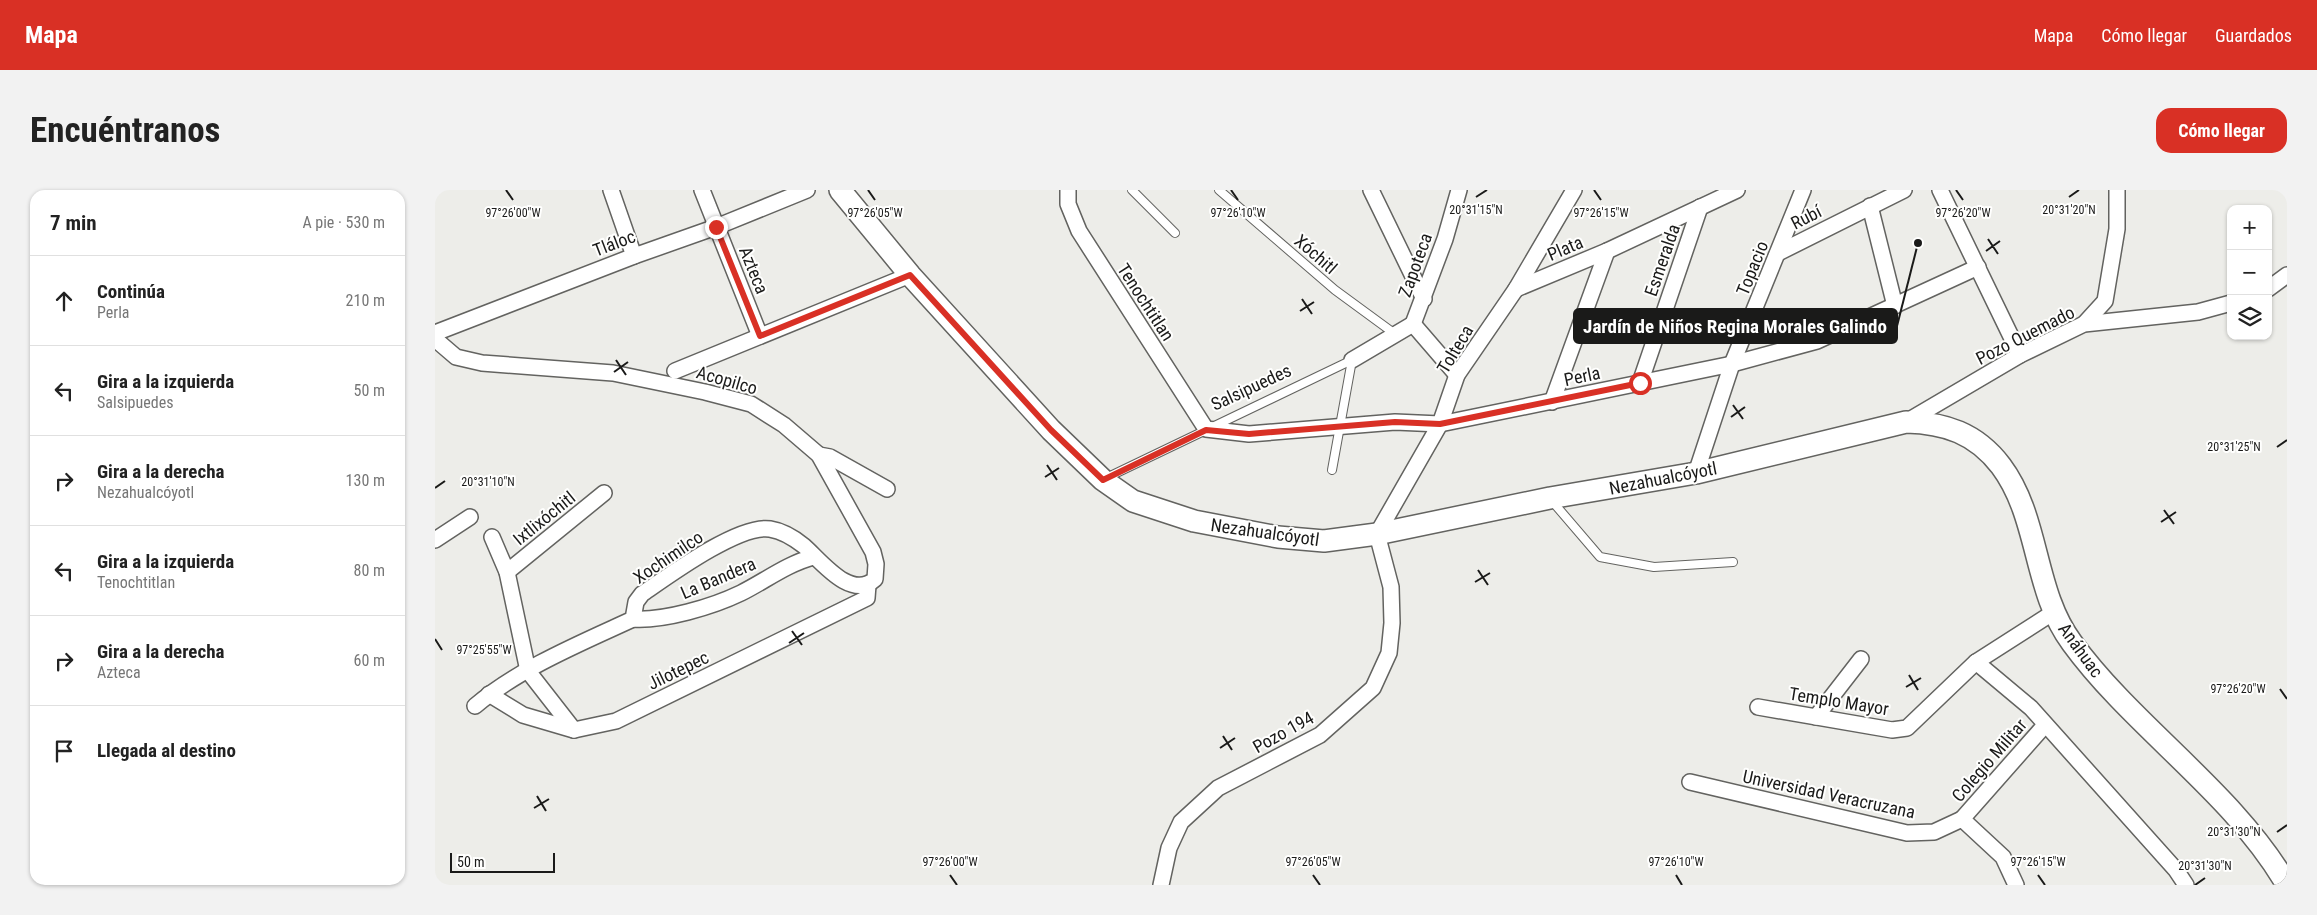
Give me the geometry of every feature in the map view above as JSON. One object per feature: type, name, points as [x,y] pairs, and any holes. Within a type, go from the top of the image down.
[{"type":"main road","name":"Nezahualcóyotl","points":[[840,190],[910,275],[1051,430],[1103,480],[1133,501],[1194,521],[1278,537],[1324,541],[1377,534],[1550,498],[1696,473],[1905,422]]},
{"type":"main road","name":"Anáhuac","points":[[1905,422],[1925,422],[1954,429],[1980,442],[2001,465],[2020,496],[2054,612],[2070,641],[2094,670],[2234,814],[2258,842],[2287,885]]},
{"type":"street","points":[[611,190],[634,256]]},
{"type":"street","name":"Azteca","points":[[702,190],[760,336]]},
{"type":"street","name":"Tláloc","points":[[435,333],[634,256],[716,227],[807,190]]},
{"type":"street","name":"Tenochtitlan","points":[[1068,190],[1068,204],[1079,231],[1206,430]]},
{"type":"street","points":[[1371,190],[1424,299]]},
{"type":"street","name":"Zapoteca","points":[[1413,324],[1445,239],[1459,190]]},
{"type":"street","name":"Tolteca","points":[[1377,534],[1440,424],[1457,375],[1516,289],[1574,190]]},
{"type":"street","name":"Plata","points":[[1516,289],[1607,251],[1737,190]]},
{"type":"street","name":"Topacio","points":[[1696,473],[1732,364],[1803,190]]},
{"type":"street","name":"Rubí","points":[[1779,252],[1904,190]]},
{"type":"street","points":[[1940,190],[2020,355]]},
{"type":"street","points":[[2084,324],[2105,301],[2117,229],[2117,190]]},
{"type":"street","points":[[1870,206],[1895,306]]},
{"type":"street","name":"Esmeralda","points":[[1640,383],[1700,207]]},
{"type":"street","points":[[1552,402],[1607,251]]},
{"type":"street","name":"Perla","points":[[1206,430],[1249,434],[1341,428],[1395,422],[1440,424],[1732,364],[1817,341],[1978,267]]},
{"type":"street","points":[[675,371],[910,275]]},
{"type":"street","points":[[2272,286],[2287,275]]},
{"type":"street","name":"Pozo Quemado","points":[[1905,422],[2020,355],[2084,324],[2198,312],[2227,304]]},
{"type":"street","points":[[1413,324],[1421,336],[1457,375]]},
{"type":"street","name":"Salsipuedes","points":[[1352,360],[1413,324]]},
{"type":"street","name":"Acopilco","points":[[435,339],[456,357],[482,363],[613,373],[705,392],[751,404],[784,425],[819,455],[873,552],[876,564],[875,579],[869,585]]},
{"type":"street","points":[[819,455],[830,457],[887,489]]},
{"type":"street","name":"Ixtlixóchitl","points":[[507,572],[604,493]]},
{"type":"street","points":[[437,534],[470,517]]},
{"type":"street","name":"Xochimilco","points":[[633,619],[636,602],[642,594],[713,547],[749,532],[768,528],[786,533],[813,557]]},
{"type":"street","name":"Pozo 194","points":[[1161,885],[1169,848],[1181,822],[1218,788],[1320,735],[1373,688],[1389,653],[1392,623],[1391,587],[1377,534]]},
{"type":"street","points":[[492,537],[507,572],[528,671],[574,730]]},
{"type":"street","points":[[813,557],[826,569],[842,579],[857,586],[869,585]]},
{"type":"street","name":"La Bandera","points":[[633,619],[646,620],[678,614],[730,597],[800,560],[813,557]]},
{"type":"street","name":"Jilotepec","points":[[489,694],[523,715],[574,730],[616,721],[867,598],[869,585]]},
{"type":"street","name":"Templo Mayor","points":[[1758,707],[1891,730],[1907,728],[1976,662],[2054,612]]},
{"type":"street","points":[[475,706],[489,694],[528,671],[633,619]]},
{"type":"street","points":[[1816,717],[1861,659]]},
{"type":"street","points":[[1976,662],[2013,692],[2045,725],[2176,870],[2187,885]]},
{"type":"street","name":"Colegio Militar","points":[[1962,819],[2045,725]]},
{"type":"street","name":"Universidad Veracruzana","points":[[1690,782],[1907,833],[1934,832],[1962,819]]},
{"type":"street","points":[[1962,819],[2003,857],[2015,885]]},
{"type":"lane","points":[[1132,190],[1175,232]]},
{"type":"lane","name":"Xóchitl","points":[[1219,190],[1335,290],[1397,335]]},
{"type":"lane","name":"Salsipuedes","points":[[1103,480],[1352,360]]},
{"type":"lane","points":[[1332,470],[1352,360]]},
{"type":"lane","points":[[1550,498],[1600,557],[1654,567],[1733,562]]},
{"type":"place","name":"Jardín de Niños Regina Morales Galindo","points":[[1918,243]]},
{"type":"route","points":[[716,227],[760,336],[910,275],[1051,430],[1103,480],[1206,430],[1249,434],[1341,428],[1395,422],[1440,424],[1640,383]]}]
